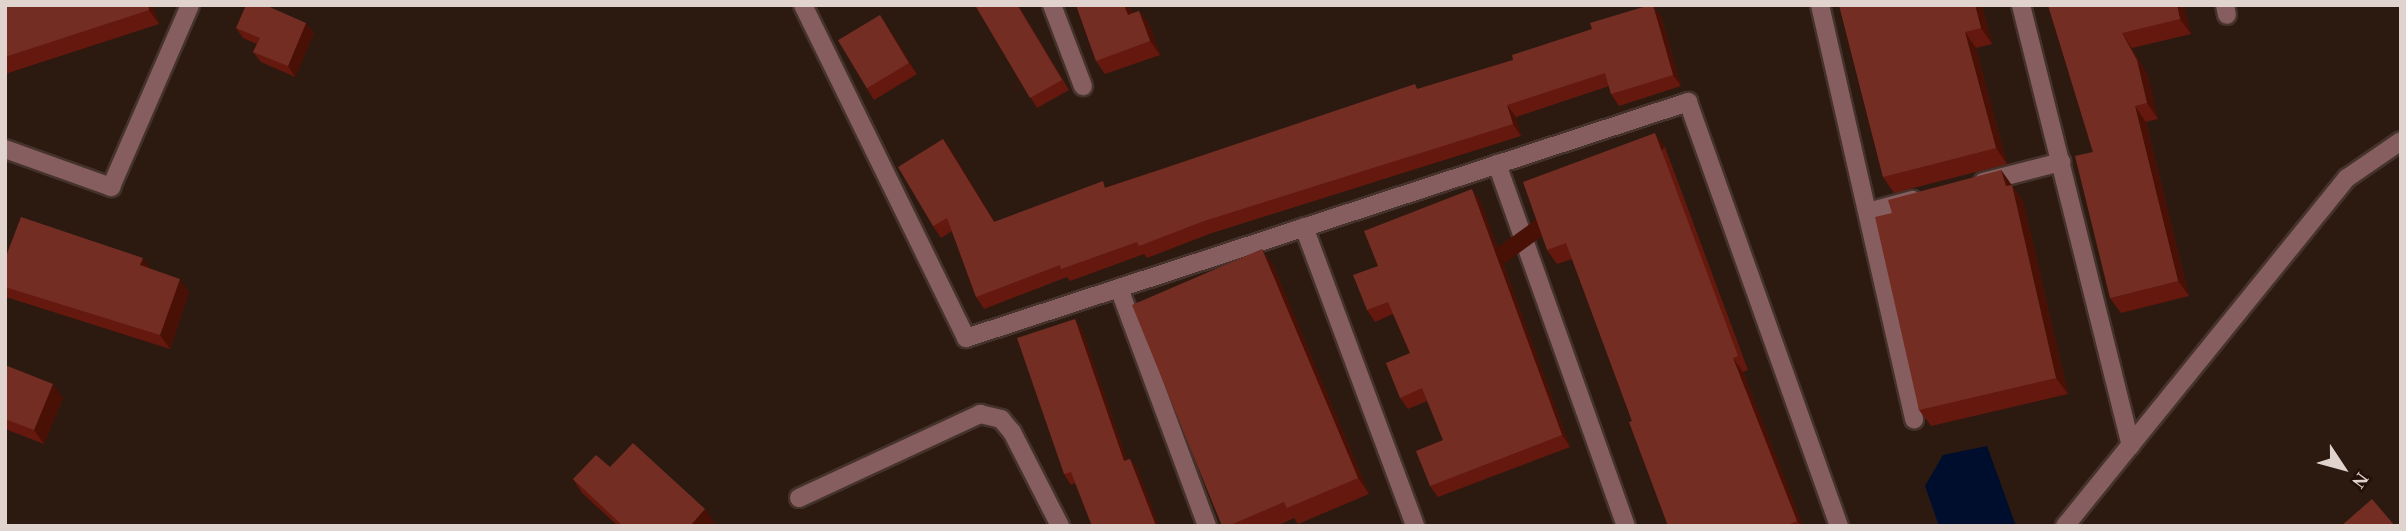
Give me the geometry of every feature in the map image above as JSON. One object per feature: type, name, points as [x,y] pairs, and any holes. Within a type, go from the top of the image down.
[{"type":"street","points":[[5,149],[111,187],[190,5]]},
{"type":"street","points":[[803,5],[966,338],[1689,102],[1839,526]]},
{"type":"street","points":[[1052,5],[1083,86]]},
{"type":"street","points":[[1819,5],[1914,419]]},
{"type":"street","points":[[2021,5],[2132,445]]},
{"type":"street","points":[[2065,526],[2347,178],[2401,141]]},
{"type":"street","points":[[1958,188],[2061,162]]},
{"type":"street","points":[[1497,164],[1626,526]]},
{"type":"street","points":[[1868,212],[1932,195]]},
{"type":"street","points":[[1304,227],[1415,526]]},
{"type":"street","points":[[1119,288],[1207,526]]},
{"type":"street","points":[[799,498],[980,414],[1001,419],[1012,432],[1060,526]]},
{"type":"water","points":[[1987,446],[2016,526],[1939,526],[1925,486],[1943,455]]},
{"type":"building","points":[[5,5],[148,5],[149,10],[5,57]]},
{"type":"building","points":[[246,5],[265,5],[306,23],[288,66],[253,52],[260,38],[236,28]]},
{"type":"building","points":[[975,5],[1017,5],[1062,80],[1030,98]]},
{"type":"building","points":[[1076,5],[1124,5],[1128,15],[1139,11],[1150,41],[1096,61]]},
{"type":"building","points":[[1653,5],[1673,75],[1611,94],[1605,73],[1507,105],[1513,124],[1204,221],[1139,246],[1137,242],[1061,269],[1060,265],[976,297],[947,218],[933,226],[898,167],[943,139],[994,222],[1103,181],[1105,188],[1415,84],[1417,89],[1513,60],[1512,55],[1592,29],[1590,23]]},
{"type":"building","points":[[1839,5],[1975,5],[1981,28],[1965,32],[1996,148],[1883,177]]},
{"type":"building","points":[[2048,5],[2177,5],[2180,19],[2122,33],[2137,60],[2147,103],[2135,106],[2178,281],[2110,298],[2075,156],[2093,152]]},
{"type":"building","points":[[880,15],[909,63],[867,88],[838,40]]},
{"type":"building","points":[[1655,133],[1738,356],[1733,358],[1797,521],[1785,526],[1668,526],[1566,243],[1547,250],[1523,182]]},
{"type":"building","points":[[2001,170],[2006,186],[2012,185],[2056,378],[1919,410],[1875,217],[1892,213],[1888,200]]},
{"type":"building","points":[[1472,189],[1562,435],[1430,486],[1416,451],[1443,440],[1422,388],[1400,398],[1386,363],[1410,353],[1388,302],[1367,310],[1353,275],[1378,266],[1364,231]]},
{"type":"building","points":[[21,217],[143,258],[140,265],[180,279],[160,335],[5,287],[5,259]]},
{"type":"building","points":[[1262,249],[1358,478],[1287,508],[1284,502],[1228,526],[1222,526],[1132,305]]},
{"type":"building","points":[[1075,319],[1124,461],[1130,459],[1156,526],[1092,526],[1071,472],[1064,474],[1017,338]]},
{"type":"building","points":[[5,365],[53,384],[34,430],[5,419]]},
{"type":"building","points":[[633,443],[705,509],[690,526],[623,526],[573,479],[596,455],[610,467]]},
{"type":"building","points":[[2372,499],[2395,526],[2341,526]]}]
